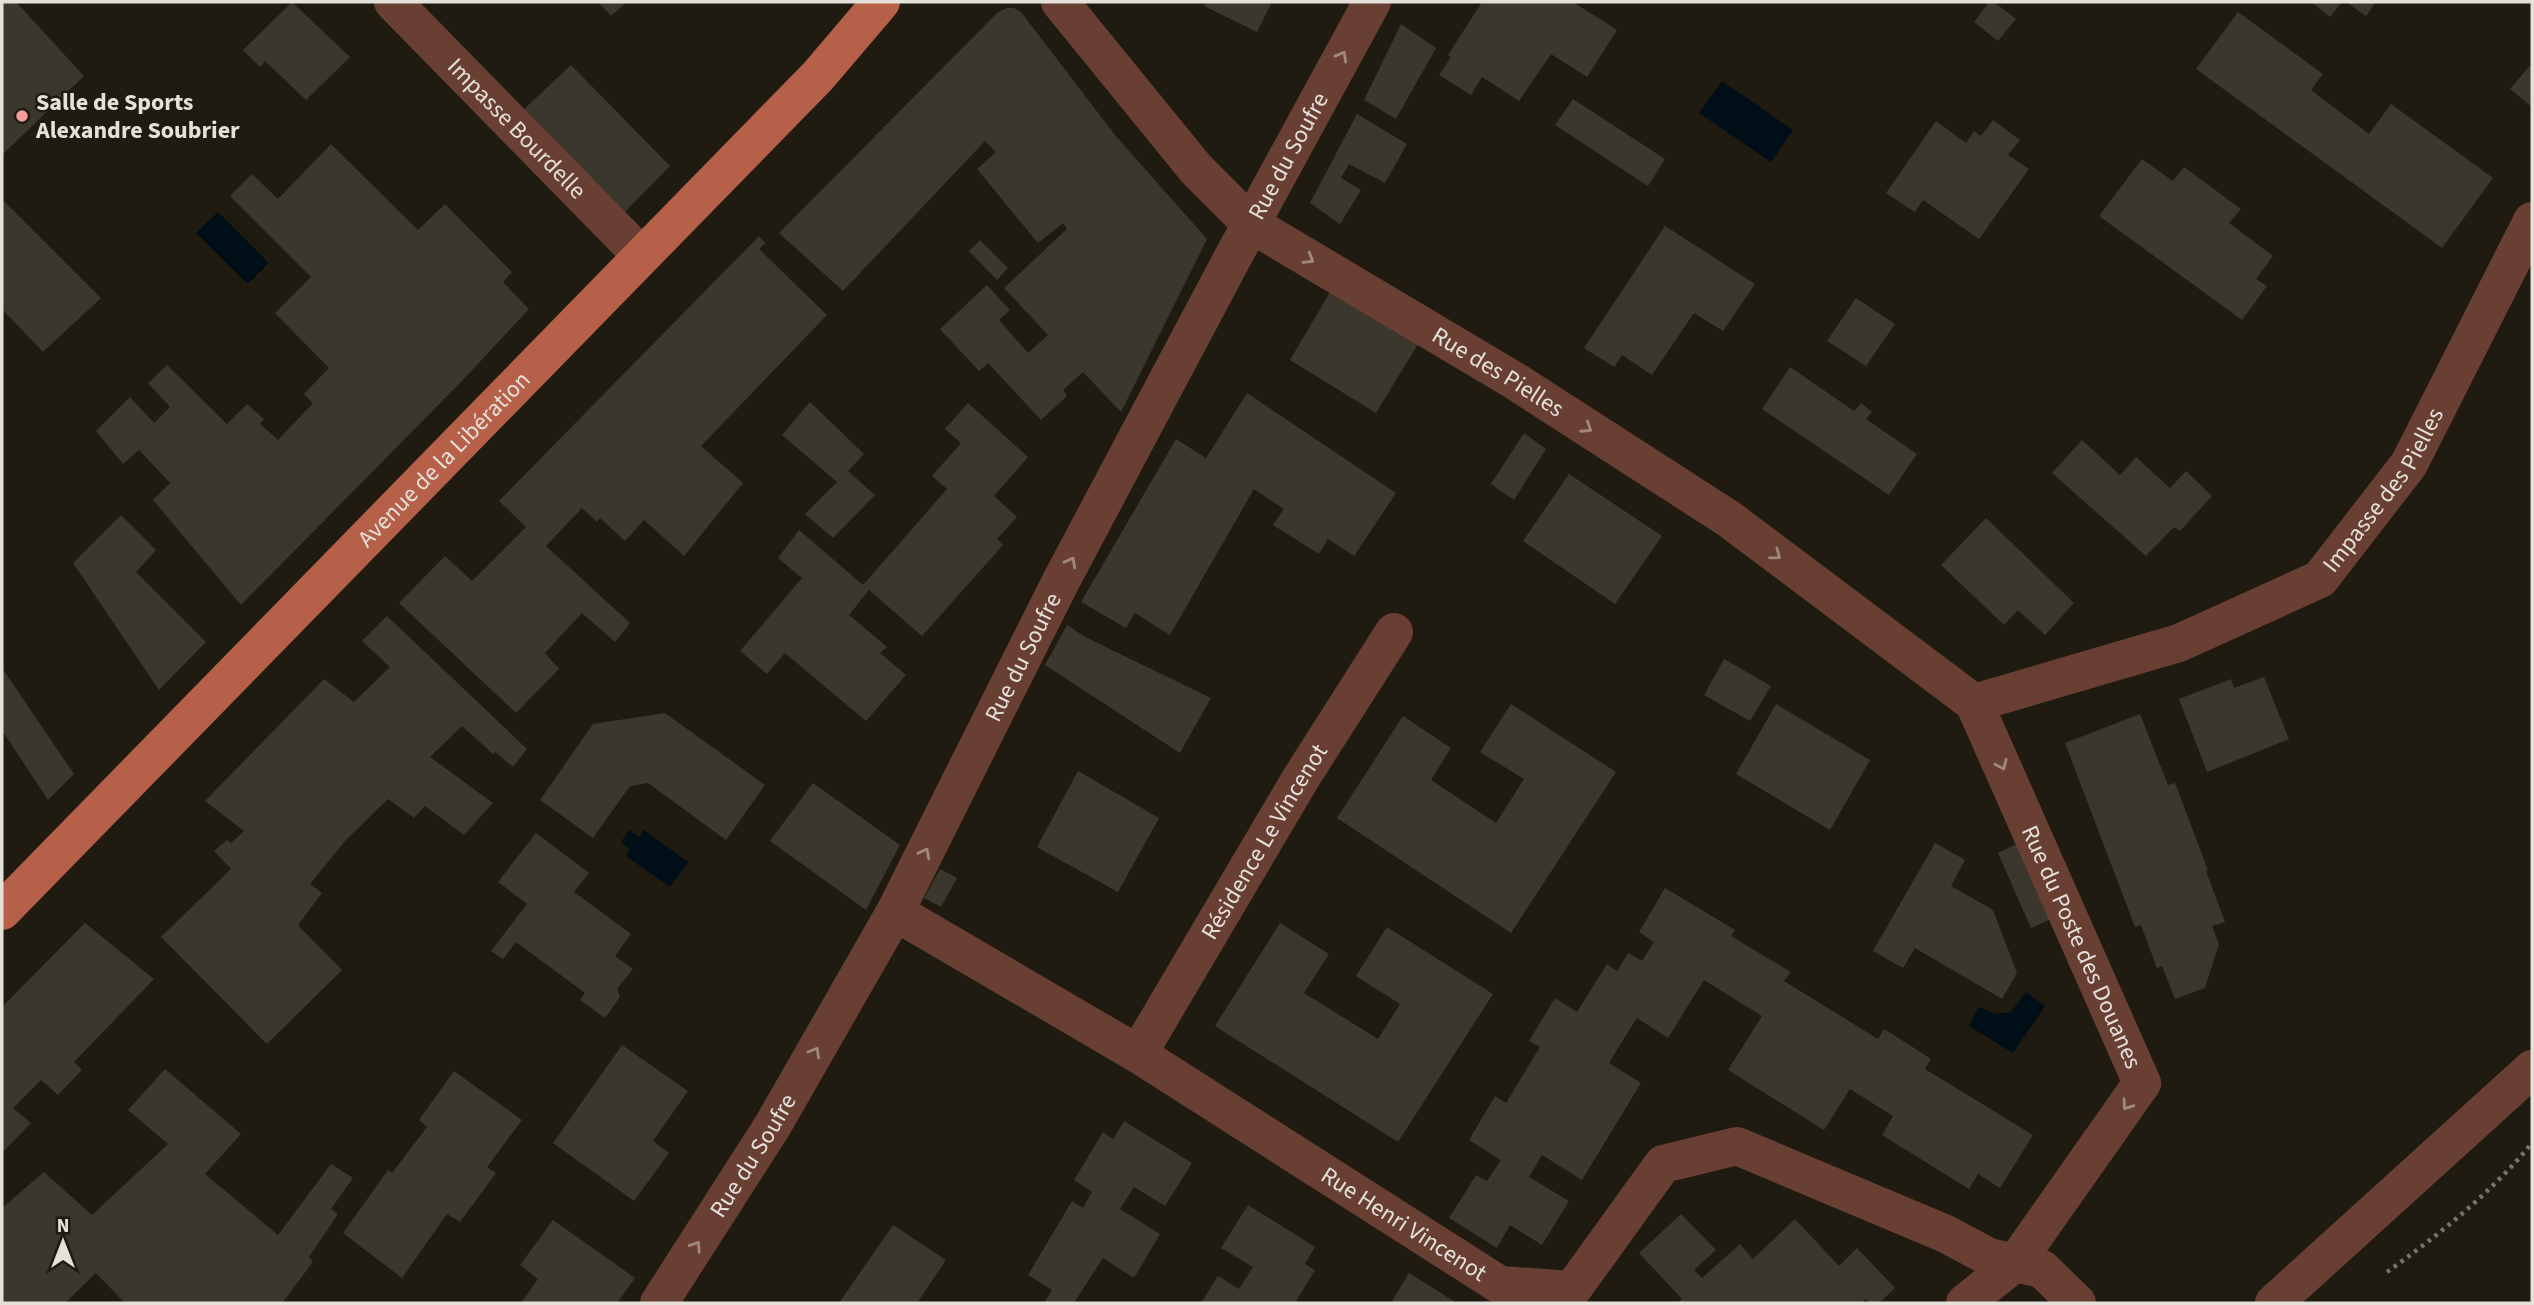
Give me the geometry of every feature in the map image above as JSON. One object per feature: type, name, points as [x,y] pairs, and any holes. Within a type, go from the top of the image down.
[{"type":"main road","name":"Avenue de la Libération","points":[[2,911],[818,75],[881,2]]},
{"type":"street","name":"Impasse Bourdelle","points":[[393,2],[641,255]]},
{"type":"street","name":"Rue des Pielles","points":[[1060,2],[1196,169],[1251,224],[1515,381],[1729,519],[1974,703]]},
{"type":"street","name":"Rue du Soufre","points":[[659,1303],[773,1125],[895,912],[1061,581],[1372,2]]},
{"type":"street","name":"Impasse des Pielles","points":[[1974,703],[2179,643],[2320,579],[2409,464],[2532,221]]},
{"type":"street","name":"Résidence Le Vincenot","points":[[1138,1054],[1301,778],[1394,632]]},
{"type":"street","name":"Rue du Poste des Douanes","points":[[1965,1303],[2016,1262],[2142,1083],[1974,703]]},
{"type":"street","name":"Rue Henri Vincenot","points":[[895,912],[1138,1054],[1500,1285],[1572,1290],[1663,1164],[1737,1146],[1946,1234],[1989,1257],[2016,1262]]},
{"type":"street","points":[[2274,1303],[2532,1069]]},
{"type":"street","points":[[2016,1262],[2042,1269],[2077,1303]]},
{"type":"path","points":[[2386,1272],[2413,1253],[2508,1172],[2532,1143]]},
{"type":"shaded area","points":[[1722,81],[1793,130],[1771,162],[1699,113]]},
{"type":"shaded area","points":[[218,212],[269,263],[248,284],[196,233]]},
{"type":"shaded area","points":[[629,830],[639,837],[644,830],[688,862],[670,887],[626,856],[630,849],[621,842]]},
{"type":"shaded area","points":[[2026,992],[2045,1006],[2013,1053],[1969,1026],[1979,1007],[1996,1014],[2011,1012]]},
{"type":"building","name":"Salle de Sports Alexandre Soubrier","points":[[2,2],[16,2],[84,76],[2,155]]},
{"type":"building","points":[[292,2],[350,57],[306,100],[265,61],[260,67],[243,50]]},
{"type":"building","points":[[598,2],[627,2],[611,16]]},
{"type":"building","points":[[1206,2],[1272,2],[1257,32],[1204,6]]},
{"type":"building","points":[[1482,2],[1573,2],[1617,30],[1587,77],[1551,54],[1519,101],[1482,77],[1471,95],[1439,75],[1451,57],[1448,55]]},
{"type":"building","points":[[1989,2],[1994,2],[2016,19],[1998,41],[1974,22]]},
{"type":"building","points":[[2311,2],[2342,2],[2330,17]]},
{"type":"building","points":[[2346,2],[2376,2],[2366,16]]},
{"type":"building","points":[[1007,8],[1021,12],[1115,135],[1207,239],[1121,412],[1083,372],[1063,390],[1067,396],[1041,420],[988,363],[979,371],[940,329],[987,285],[1010,310],[999,320],[1028,353],[1048,335],[1004,288],[1067,229],[1063,223],[1038,243],[977,169],[996,152],[985,141],[843,291],[779,233],[998,12]]},
{"type":"building","points":[[2238,12],[2323,74],[2311,90],[2369,134],[2391,104],[2493,178],[2442,248],[2196,69]]},
{"type":"building","points":[[1401,24],[1436,48],[1396,119],[1364,100]]},
{"type":"building","points":[[2532,63],[2532,107],[2510,89]]},
{"type":"building","points":[[571,65],[670,166],[621,216],[521,112]]},
{"type":"building","points":[[1573,99],[1665,159],[1648,186],[1555,125]]},
{"type":"building","points":[[1357,114],[1407,144],[1385,183],[1349,164],[1341,178],[1361,190],[1340,224],[1310,203]]},
{"type":"building","points":[[1993,120],[2020,140],[2008,155],[2029,169],[1979,239],[1923,200],[1915,212],[1886,193],[1936,121],[1966,143],[1974,131],[1981,136]]},
{"type":"building","points":[[331,144],[418,230],[445,204],[512,272],[503,282],[529,309],[461,382],[241,605],[153,500],[170,483],[139,450],[123,464],[96,431],[130,397],[154,423],[170,407],[148,383],[167,365],[227,424],[247,404],[264,419],[260,424],[278,440],[313,403],[304,394],[329,368],[275,313],[311,277],[230,196],[252,174],[278,199]]},
{"type":"building","points":[[2142,159],[2173,181],[2184,167],[2241,209],[2229,223],[2273,256],[2256,279],[2267,286],[2242,320],[2099,216]]},
{"type":"building","points":[[4,201],[101,298],[43,352],[2,309]]},
{"type":"building","points":[[1665,226],[1755,284],[1723,331],[1694,313],[1652,375],[1622,355],[1614,367],[1584,348]]},
{"type":"building","points":[[759,236],[765,243],[759,249],[827,315],[701,446],[743,483],[684,556],[644,520],[625,541],[600,518],[597,522],[582,508],[546,546],[630,623],[615,642],[582,613],[545,653],[559,669],[516,713],[399,603],[445,556],[472,581],[526,527],[499,501]]},
{"type":"building","points":[[980,240],[1008,268],[997,280],[969,251]]},
{"type":"building","points":[[1333,287],[1420,341],[1376,413],[1290,360]]},
{"type":"building","points":[[1856,298],[1895,324],[1866,366],[1827,341]]},
{"type":"building","points":[[1790,367],[1854,411],[1861,403],[1872,412],[1866,419],[1917,454],[1889,495],[1762,409]]},
{"type":"building","points":[[1247,393],[1396,493],[1354,556],[1328,539],[1319,554],[1273,525],[1284,509],[1254,489],[1170,635],[1135,613],[1126,628],[1081,602],[1176,439],[1206,458]]},
{"type":"building","points":[[810,402],[864,454],[848,471],[875,495],[833,538],[805,514],[837,482],[782,435]]},
{"type":"building","points":[[968,403],[1028,457],[994,496],[1017,517],[997,539],[1003,545],[922,636],[869,590],[849,615],[887,647],[880,653],[906,675],[866,721],[785,653],[767,674],[740,651],[802,578],[778,558],[799,530],[863,585],[947,489],[932,476],[961,443],[945,429]]},
{"type":"building","points":[[1524,433],[1546,449],[1514,500],[1491,484]]},
{"type":"building","points":[[2082,440],[2120,475],[2136,457],[2170,488],[2186,471],[2212,496],[2180,531],[2174,527],[2146,556],[2052,473]]},
{"type":"building","points":[[1569,474],[1662,536],[1615,604],[1523,541]]},
{"type":"building","points":[[121,515],[156,550],[136,572],[206,642],[159,690],[73,563]]},
{"type":"building","points":[[1986,518],[2074,603],[2045,635],[2018,610],[2004,625],[1941,565]]},
{"type":"building","points":[[387,616],[527,749],[513,767],[495,752],[493,754],[462,726],[430,757],[493,803],[464,835],[425,806],[414,818],[388,799],[346,840],[310,884],[322,893],[298,925],[342,970],[267,1044],[161,937],[231,869],[214,851],[227,840],[231,843],[244,831],[205,801],[324,679],[354,702],[390,667],[362,641]]},
{"type":"building","points":[[1067,625],[1085,637],[1211,698],[1180,753],[1045,665]]},
{"type":"building","points":[[1724,659],[1771,686],[1750,721],[1704,695]]},
{"type":"building","points":[[2,668],[74,774],[48,800],[2,730]]},
{"type":"building","points":[[2264,677],[2289,739],[2207,772],[2179,699],[2231,679],[2234,688]]},
{"type":"building","points":[[1511,704],[1616,772],[1511,933],[1337,818],[1403,716],[1451,748],[1431,780],[1496,823],[1524,779],[1480,752]]},
{"type":"building","points":[[1776,704],[1870,760],[1830,830],[1736,774]]},
{"type":"building","points":[[665,713],[765,785],[726,840],[648,783],[630,786],[593,838],[540,800],[593,724]]},
{"type":"building","points":[[2140,714],[2168,785],[2175,783],[2225,922],[2212,926],[2219,944],[2205,988],[2175,999],[2162,966],[2157,968],[2141,925],[2135,927],[2065,743]]},
{"type":"building","points":[[1078,771],[1159,818],[1118,892],[1037,847]]},
{"type":"building","points":[[813,783],[900,845],[866,910],[770,841]]},
{"type":"building","points":[[536,833],[589,873],[574,892],[631,934],[615,956],[633,969],[617,989],[620,997],[605,1018],[580,1000],[585,993],[516,942],[503,959],[491,951],[527,904],[498,882]]},
{"type":"building","points":[[2025,840],[2058,916],[2031,928],[1998,853]]},
{"type":"building","points":[[1935,843],[1965,860],[1951,886],[1993,910],[2017,973],[2002,999],[1915,948],[1903,968],[1873,951]]},
{"type":"building","points":[[940,869],[957,878],[941,907],[924,898]]},
{"type":"building","points":[[1665,888],[1735,930],[1731,936],[1791,972],[1784,981],[1878,1039],[1884,1029],[1931,1059],[1925,1069],[2033,1135],[2000,1188],[1978,1174],[1969,1189],[1882,1135],[1893,1116],[1850,1089],[1824,1130],[1728,1070],[1762,1016],[1704,980],[1668,1038],[1637,1018],[1623,1040],[1609,1063],[1641,1083],[1582,1180],[1542,1155],[1529,1177],[1569,1201],[1542,1245],[1510,1225],[1497,1248],[1449,1218],[1476,1175],[1487,1181],[1501,1160],[1469,1140],[1495,1096],[1506,1103],[1540,1047],[1529,1041],[1555,998],[1577,1012],[1607,964],[1617,971],[1628,953],[1642,961],[1654,942],[1639,932]]},
{"type":"building","points":[[85,923],[154,979],[74,1062],[82,1070],[58,1095],[41,1080],[13,1108],[31,1123],[2,1153],[2,1007]]},
{"type":"building","points":[[1280,923],[1329,954],[1304,993],[1378,1039],[1400,1004],[1356,976],[1387,927],[1493,994],[1398,1142],[1215,1026]]},
{"type":"building","points":[[622,1045],[688,1091],[653,1141],[669,1153],[634,1201],[553,1143]]},
{"type":"building","points":[[165,1069],[241,1134],[205,1174],[278,1235],[331,1164],[353,1178],[331,1209],[338,1214],[309,1257],[313,1262],[282,1303],[125,1303],[96,1273],[65,1303],[2,1303],[2,1208],[44,1172],[92,1215],[168,1144],[128,1110]]},
{"type":"building","points":[[454,1071],[522,1120],[487,1167],[496,1173],[460,1222],[447,1214],[402,1278],[343,1233],[388,1170],[392,1173],[427,1127],[419,1120]]},
{"type":"building","points":[[1124,1121],[1192,1163],[1165,1206],[1134,1187],[1120,1209],[1160,1234],[1134,1278],[1103,1258],[1074,1303],[1044,1303],[1052,1290],[1028,1275],[1072,1201],[1083,1208],[1092,1192],[1074,1180],[1103,1132],[1113,1139]]},
{"type":"building","points":[[1248,1205],[1315,1247],[1305,1264],[1315,1270],[1295,1303],[1201,1303],[1218,1276],[1239,1289],[1253,1267],[1221,1248]]},
{"type":"building","points":[[1681,1214],[1716,1250],[1694,1270],[1702,1278],[1740,1244],[1753,1259],[1795,1219],[1839,1266],[1857,1248],[1895,1288],[1879,1303],[1870,1303],[1866,1299],[1861,1303],[1677,1303],[1682,1299],[1639,1253]]},
{"type":"building","points":[[553,1220],[635,1278],[617,1303],[521,1303],[538,1279],[520,1265]]},
{"type":"building","points":[[893,1225],[946,1260],[917,1303],[839,1303]]},
{"type":"building","points":[[1409,1273],[1457,1303],[1391,1303]]},
{"type":"place","name":"Salle de Sports Alexandre Soubrier","points":[[22,116]]}]
